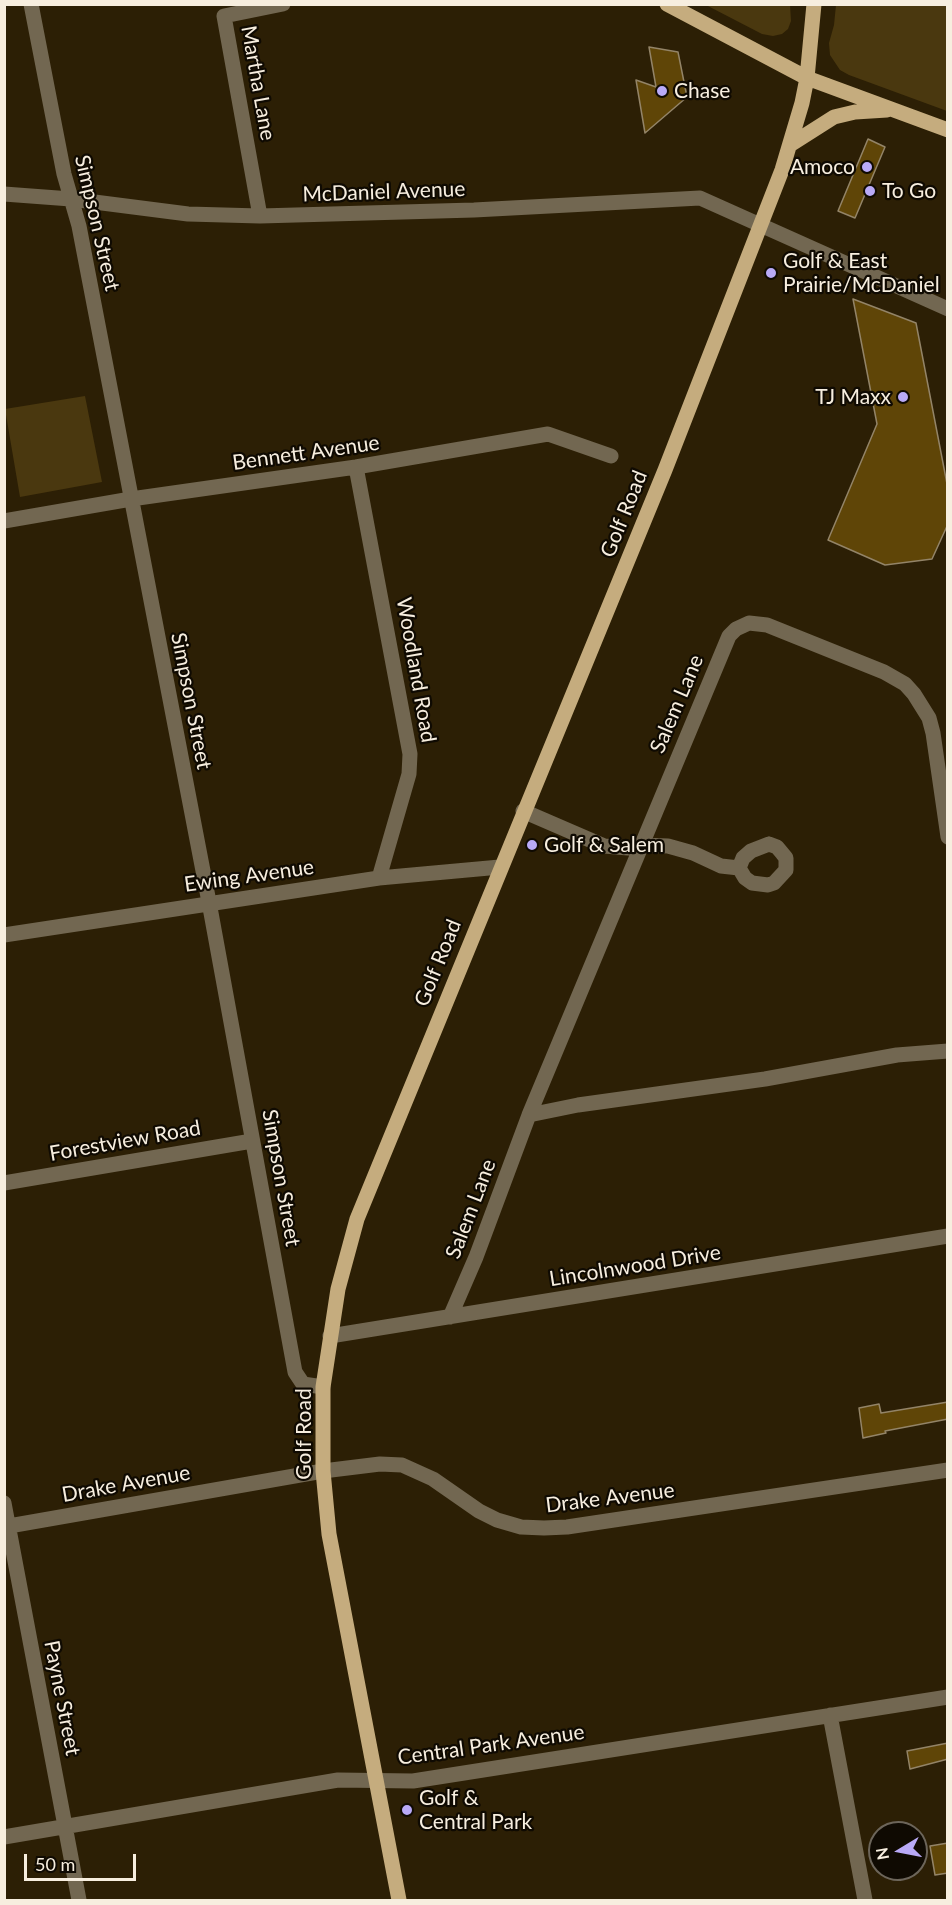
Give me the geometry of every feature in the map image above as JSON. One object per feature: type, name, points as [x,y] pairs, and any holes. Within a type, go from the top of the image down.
[{"type":"main road","points":[[667,4],[807,78],[948,130]]},
{"type":"main road","name":"Golf Road","points":[[399,1900],[329,1534],[323,1471],[323,1387],[346,1254],[357,1219],[500,867],[661,480],[760,226],[790,145],[807,78],[814,4]]},
{"type":"main road","points":[[790,145],[834,117],[855,112],[893,110]]},
{"type":"street","name":"Simpson Street","points":[[31,4],[64,174],[80,226],[209,903],[295,1372],[303,1384],[323,1387]]},
{"type":"street","name":"Martha Lane","points":[[260,216],[224,16],[283,4]]},
{"type":"street","name":"McDaniel Avenue","points":[[4,194],[71,199],[188,214],[260,216],[474,210],[700,198],[948,309]]},
{"type":"street","name":"Bennett Avenue","points":[[4,521],[131,499],[356,467],[548,434],[611,456]]},
{"type":"street","name":"Woodland Road","points":[[356,467],[410,754],[409,774],[379,878]]},
{"type":"street","name":"Salem Lane","points":[[450,1317],[476,1257],[529,1115],[724,646],[736,629],[749,623],[766,625],[884,672],[905,684],[922,706],[933,733],[948,837]]},
{"type":"street","points":[[523,811],[604,846],[627,848],[656,844],[680,849],[721,866],[739,868]]},
{"type":"street","name":"Ewing Avenue","points":[[4,935],[379,878],[500,867]]},
{"type":"street","points":[[529,1115],[578,1105],[765,1079],[897,1055],[948,1051]]},
{"type":"street","name":"Forestview Road","points":[[4,1183],[252,1141]]},
{"type":"street","name":"Lincolnwood Drive","points":[[330,1336],[948,1236]]},
{"type":"street","name":"Drake Avenue","points":[[9,1526],[323,1471],[380,1464],[402,1466],[433,1479],[479,1511],[497,1520],[520,1527],[544,1528],[567,1527],[948,1470]]},
{"type":"street","name":"Payne Street","points":[[4,1503],[79,1900]]},
{"type":"street","name":"Central Park Avenue","points":[[4,1837],[338,1780],[413,1781],[948,1697]]},
{"type":"street","points":[[830,1715],[865,1900]]},
{"type":"shaded area","points":[[706,5],[790,5],[791,21],[788,29],[782,34],[773,36],[762,34]]},
{"type":"shaded area","points":[[836,5],[947,5],[947,111],[840,70],[830,55],[829,43]]},
{"type":"shaded area","points":[[85,396],[102,482],[20,497],[5,409]]},
{"type":"building","name":"Chase","points":[[649,47],[678,52],[687,97],[645,133],[636,80],[656,87]]},
{"type":"building","name":"Amoco","points":[[868,139],[885,147],[855,218],[838,211]]},
{"type":"building","points":[[853,299],[916,323],[948,489],[948,524],[932,559],[885,565],[828,540],[877,424]]},
{"type":"building","points":[[948,1402],[948,1419],[885,1431],[886,1433],[863,1438],[859,1408],[879,1404],[881,1413]]},
{"type":"building","points":[[948,1743],[948,1759],[910,1769],[907,1751]]},
{"type":"building","points":[[948,1843],[948,1873],[935,1875],[930,1846]]},
{"type":"place","name":"Chase","points":[[662,91]]},
{"type":"place","name":"Amoco","points":[[867,167]]},
{"type":"place","name":"To Go","points":[[870,191]]},
{"type":"place","name":"Golf & East Prairie/McDaniel","points":[[771,273]]},
{"type":"place","name":"TJ Maxx","points":[[903,397]]},
{"type":"place","name":"Golf & Salem","points":[[532,845]]},
{"type":"place","name":"Golf & Central Park","points":[[407,1810]]}]
